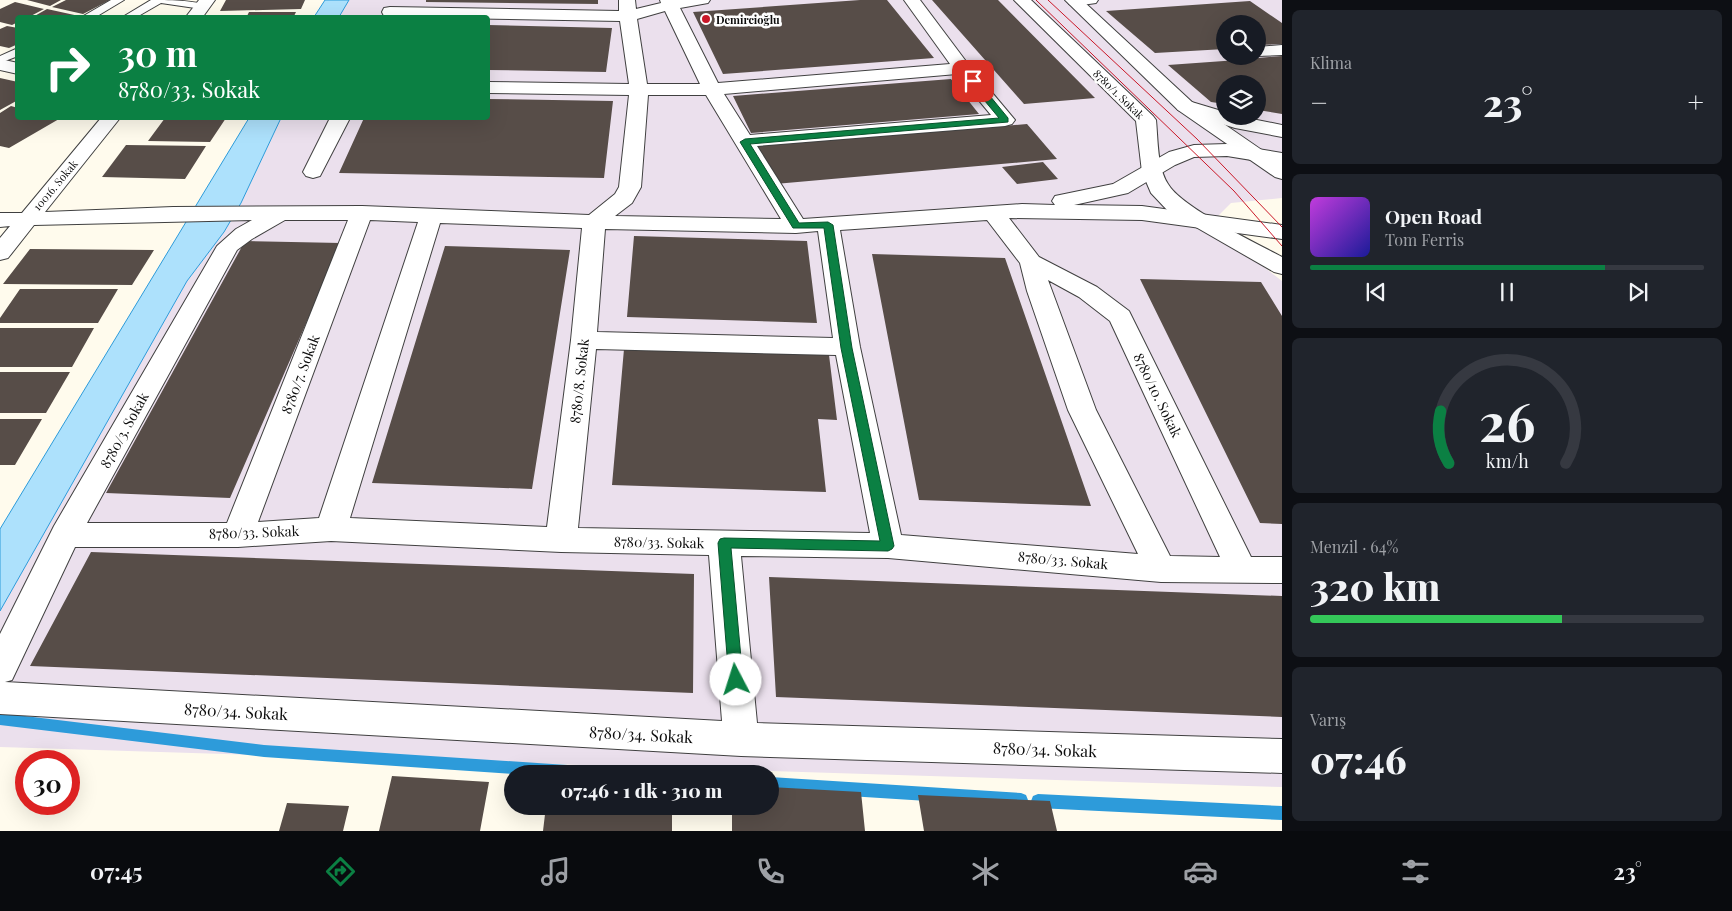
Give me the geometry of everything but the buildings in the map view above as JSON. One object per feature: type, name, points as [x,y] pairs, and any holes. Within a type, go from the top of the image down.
[{"type":"street","points":[[391,10],[627,8],[702,0]]},
{"type":"street","points":[[745,142],[1005,120],[962,68],[912,0]]},
{"type":"street","name":"8780/1. Sokak","points":[[1022,0],[1146,120],[1152,172],[1159,188],[1176,206],[1282,267]]},
{"type":"street","points":[[1079,0],[1185,106],[1282,173]]},
{"type":"street","points":[[670,2],[712,88],[796,226]]},
{"type":"street","points":[[594,222],[624,198],[630,187],[639,90],[627,8]]},
{"type":"street","points":[[1266,51],[1282,50]]},
{"type":"street","points":[[0,64],[15,68]]},
{"type":"street","points":[[490,87],[639,90],[712,88],[962,68]]},
{"type":"street","points":[[1185,106],[1242,124],[1282,131]]},
{"type":"street","name":"10016. Sokak","points":[[0,252],[109,120]]},
{"type":"street","points":[[313,172],[339,120]]},
{"type":"street","points":[[0,220],[173,214],[362,213],[594,222],[828,225],[1022,211],[1125,187],[1152,172],[1170,158],[1192,151],[1208,149],[1282,159]]},
{"type":"street","points":[[1022,211],[1142,213],[1282,232]]},
{"type":"street","name":"8780/7. Sokak","points":[[238,535],[362,213]]},
{"type":"street","name":"8780/3. Sokak","points":[[0,669],[64,535],[228,246],[265,214]]},
{"type":"street","name":"8780/10. Sokak","points":[[994,214],[1031,262],[1039,291],[1082,410],[1161,569]]},
{"type":"street","points":[[331,528],[431,216]]},
{"type":"street","name":"8780/8. Sokak","points":[[561,540],[584,340],[594,222]]},
{"type":"street","points":[[828,225],[847,348],[888,546]]},
{"type":"street","name":"8780/10. Sokak","points":[[1031,262],[1088,292],[1120,318],[1241,568]]},
{"type":"street","points":[[584,340],[847,348]]},
{"type":"street","name":"8780/33. Sokak","points":[[64,535],[238,535],[331,528],[561,540],[888,546],[1161,569],[1241,568],[1282,570]]},
{"type":"street","points":[[724,543],[740,739]]},
{"type":"street","name":"8780/34. Sokak","points":[[0,698],[740,739],[1282,756]]},
{"type":"lane","points":[[91,15],[120,0]]},
{"type":"lane","points":[[132,15],[160,0],[200,8]]},
{"type":"lane","points":[[0,60],[15,53]]},
{"type":"shaded area","points":[[349,0],[1282,0],[1282,198],[1231,203],[1209,225],[1282,281],[1282,787],[779,771],[779,765],[577,765],[0,747],[0,609],[187,281],[224,232],[241,203],[280,120],[490,120],[490,15],[340,15]]},
{"type":"water","points":[[325,0],[349,0],[340,15],[315,15]]},
{"type":"water","points":[[248,120],[280,120],[241,203],[224,232],[187,281],[0,611],[0,529]]},
{"type":"waterway","points":[[0,719],[264,751],[504,767]]},
{"type":"waterway","points":[[779,785],[1021,800]]},
{"type":"waterway","points":[[1038,801],[1282,813]]},
{"type":"tram line","points":[[1036,0],[1234,191],[1282,246]]},
{"type":"tram line","points":[[1048,0],[1197,139],[1282,227]]},
{"type":"place","name":"Demircioğlu","points":[[706,19]]},
{"type":"route","points":[[736,680],[724,543],[888,546],[847,348],[828,225],[796,226],[745,142],[1005,120],[973,81]]}]
